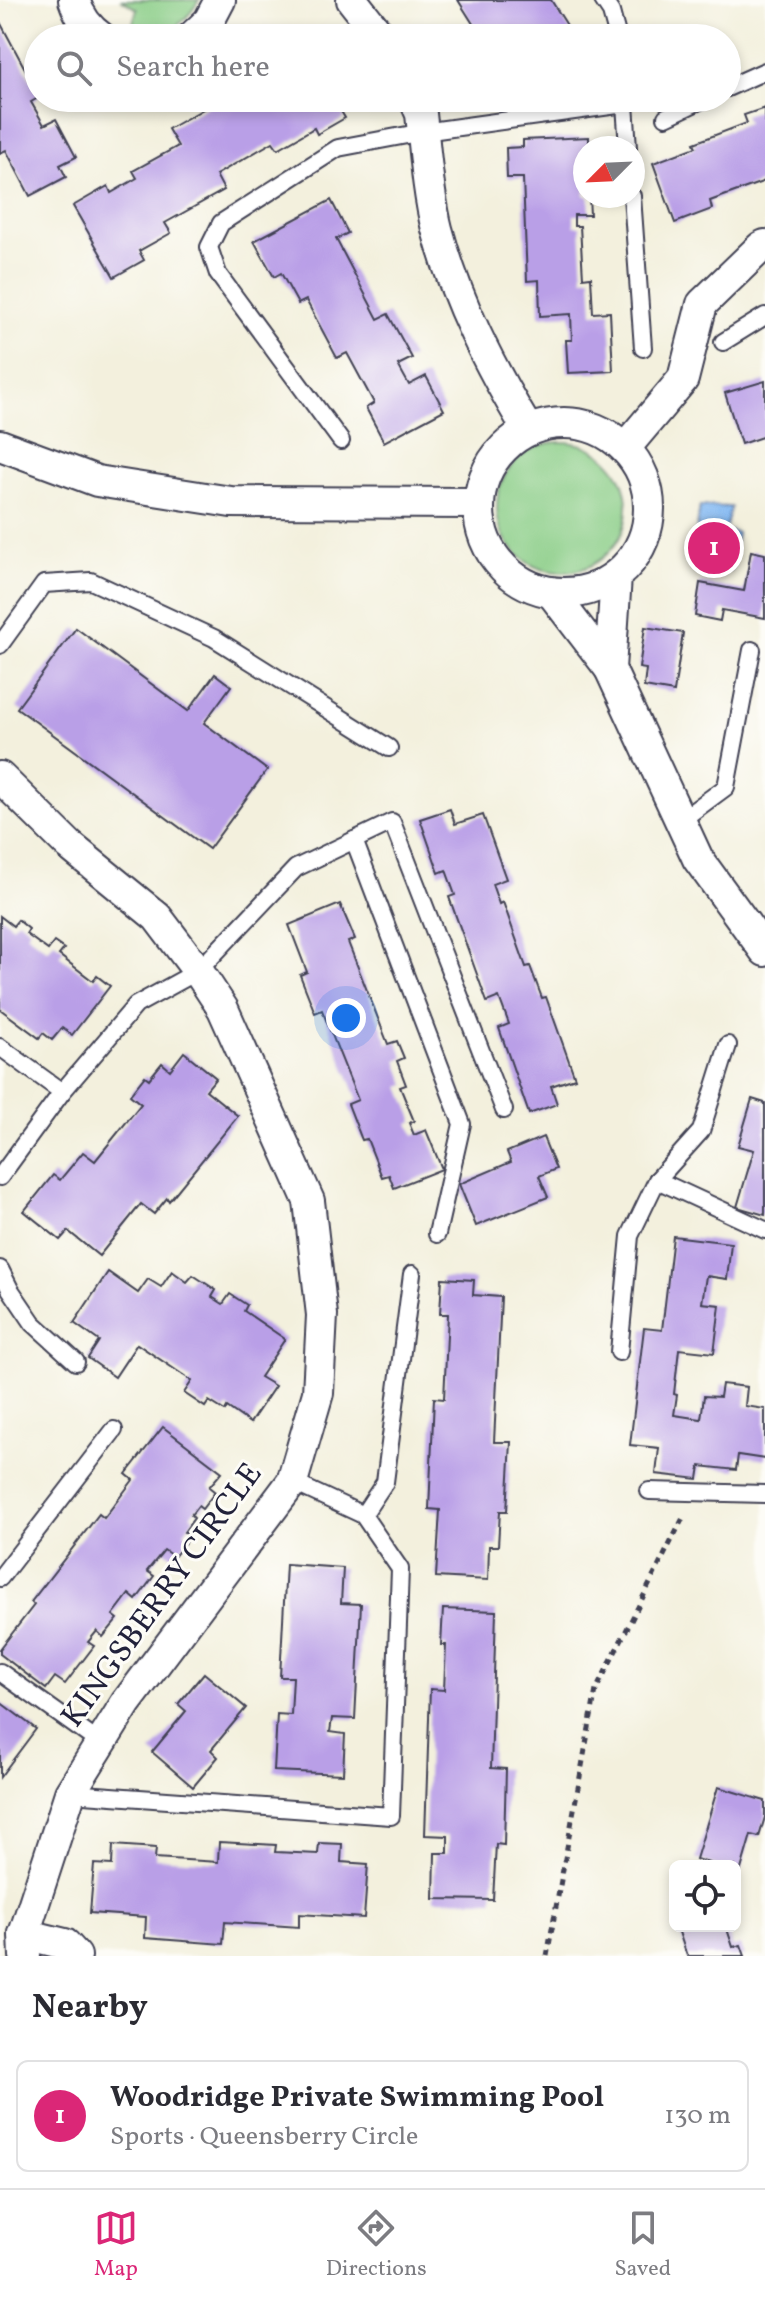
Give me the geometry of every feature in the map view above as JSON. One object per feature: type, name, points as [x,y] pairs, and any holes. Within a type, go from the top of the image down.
[{"type":"street","points":[[74,0],[78,13],[87,24]]},
{"type":"street","points":[[206,24],[220,0]]},
{"type":"street","points":[[352,0],[371,24]]},
{"type":"street","points":[[420,112],[437,228],[464,309],[496,377],[528,430]]},
{"type":"street","points":[[625,448],[683,379],[702,304],[765,245]]},
{"type":"street","points":[[553,422],[580,423],[604,432],[625,448],[641,472],[649,499],[647,528],[635,555],[616,576],[596,587],[573,593],[551,592],[527,585],[506,571],[490,551],[481,528],[478,503],[483,480],[493,459],[509,442],[528,430],[553,422]]},
{"type":"street","points":[[0,445],[97,481],[231,502],[478,503]]},
{"type":"street","points":[[610,669],[616,576]]},
{"type":"street","points":[[551,592],[610,669],[698,859],[764,949]]},
{"type":"street","name":"KINGSBERRY CIRCLE","points":[[0,777],[70,846],[157,917],[223,1009],[309,1201],[322,1315],[318,1393],[292,1482],[126,1703],[70,1793],[24,1945],[65,1944],[76,1956]]},
{"type":"lane","points":[[603,0],[614,24]]},
{"type":"lane","points":[[741,82],[765,71]]},
{"type":"lane","points":[[341,441],[218,274],[209,247],[221,223],[338,148],[553,112]]},
{"type":"lane","points":[[625,112],[627,136]]},
{"type":"lane","points":[[666,117],[677,112]]},
{"type":"lane","points":[[633,208],[643,348]]},
{"type":"lane","points":[[723,342],[765,316]]},
{"type":"lane","points":[[0,645],[44,584],[91,581],[214,638],[389,748]]},
{"type":"lane","points":[[680,821],[726,787],[752,650]]},
{"type":"lane","points":[[0,1177],[62,1092],[136,1005],[198,971],[296,868],[392,822],[504,1110]]},
{"type":"lane","points":[[354,840],[462,1124],[437,1234]]},
{"type":"lane","points":[[619,1352],[630,1236],[657,1180],[701,1131],[728,1045]]},
{"type":"lane","points":[[0,1047],[62,1092]]},
{"type":"lane","points":[[657,1180],[765,1230]]},
{"type":"lane","points":[[0,1269],[33,1323],[76,1362]]},
{"type":"lane","points":[[363,1515],[385,1482],[412,1274]]},
{"type":"lane","points":[[0,1578],[114,1430]]},
{"type":"lane","points":[[70,1793],[391,1816],[400,1569],[363,1515],[292,1482]]},
{"type":"lane","points":[[649,1491],[765,1494]]},
{"type":"lane","points":[[0,1672],[101,1744]]},
{"type":"path","points":[[547,1956],[596,1690],[697,1492]]},
{"type":"green space","points":[[122,0],[199,0],[180,24],[133,24],[137,9]]},
{"type":"green space","points":[[562,442],[587,447],[608,461],[622,482],[627,507],[622,532],[608,553],[587,567],[562,572],[537,567],[516,553],[502,532],[497,507],[502,482],[516,461],[537,447]]},
{"type":"water","points":[[700,506],[731,507],[725,530],[737,533],[730,571],[691,564]]},
{"type":"building","points":[[458,0],[551,0],[566,24],[473,24]]},
{"type":"building","points":[[0,22],[24,67],[24,112],[37,112],[44,125],[56,119],[76,157],[60,165],[66,177],[30,196],[6,150],[0,153]]},
{"type":"building","points":[[765,108],[765,181],[710,201],[712,209],[675,223],[653,163],[747,123],[744,115]]},
{"type":"building","points":[[198,112],[341,112],[345,118],[317,134],[314,128],[278,149],[273,142],[216,175],[224,190],[165,223],[171,233],[139,251],[144,260],[114,277],[73,206],[108,186],[111,193],[137,178],[133,171],[178,146],[168,129]]},
{"type":"building","points":[[573,138],[573,208],[590,208],[590,215],[574,215],[574,226],[580,226],[583,278],[591,277],[593,313],[610,312],[613,371],[568,373],[566,340],[572,340],[571,314],[540,316],[539,280],[527,281],[523,178],[507,178],[506,148],[523,147],[523,140]]},
{"type":"building","points":[[331,200],[348,233],[336,239],[378,319],[388,314],[412,358],[398,365],[409,385],[426,376],[444,410],[384,442],[366,408],[374,403],[347,353],[337,358],[306,300],[298,304],[281,273],[274,277],[254,241]]},
{"type":"building","points":[[765,381],[765,436],[741,444],[725,393]]},
{"type":"building","points":[[751,551],[765,554],[765,618],[722,610],[720,621],[695,616],[700,583],[744,591]]},
{"type":"building","points":[[645,627],[683,633],[674,692],[644,687],[646,669],[639,668]]},
{"type":"building","points":[[76,628],[188,711],[215,674],[231,686],[204,723],[267,770],[209,849],[17,708]]},
{"type":"building","points":[[450,809],[455,824],[483,815],[506,879],[492,884],[499,904],[503,902],[526,967],[530,966],[542,998],[546,997],[575,1078],[551,1086],[557,1104],[529,1114],[499,1028],[509,1024],[499,997],[487,1002],[449,897],[455,895],[446,870],[439,873],[420,819]]},
{"type":"building","points":[[340,904],[355,939],[348,942],[388,1044],[397,1041],[404,1058],[397,1061],[406,1085],[400,1087],[414,1121],[409,1123],[414,1135],[426,1130],[442,1169],[394,1188],[389,1175],[382,1177],[367,1139],[362,1140],[348,1104],[358,1100],[322,1010],[315,1013],[300,975],[307,972],[289,925]]},
{"type":"building","points":[[0,916],[13,926],[18,920],[29,929],[26,934],[48,950],[54,942],[64,949],[59,955],[93,981],[97,976],[110,986],[72,1035],[62,1028],[52,1040],[43,1033],[39,1038],[0,1009]]},
{"type":"building","points":[[184,1052],[216,1078],[206,1090],[238,1116],[169,1201],[167,1198],[154,1214],[141,1204],[99,1256],[68,1231],[60,1240],[24,1211],[53,1175],[60,1180],[83,1152],[95,1161],[141,1104],[130,1095],[145,1076],[149,1079],[162,1063],[170,1070]]},
{"type":"building","points":[[752,1099],[765,1103],[765,1215],[737,1207],[754,1150],[738,1146]]},
{"type":"building","points":[[543,1137],[556,1169],[539,1176],[548,1197],[476,1226],[459,1184],[511,1162],[507,1152]]},
{"type":"building","points":[[673,1236],[731,1243],[727,1279],[706,1276],[702,1303],[720,1305],[714,1353],[679,1349],[674,1415],[701,1419],[704,1396],[720,1397],[722,1384],[747,1387],[745,1406],[765,1409],[765,1459],[738,1455],[736,1470],[700,1466],[698,1479],[656,1474],[659,1448],[630,1445],[644,1328],[662,1330]]},
{"type":"building","points":[[172,1271],[187,1282],[193,1275],[216,1290],[212,1297],[223,1304],[230,1294],[247,1305],[244,1311],[285,1339],[260,1377],[275,1386],[250,1423],[227,1407],[225,1411],[209,1401],[205,1407],[184,1393],[192,1381],[137,1344],[115,1377],[88,1358],[99,1341],[74,1323],[108,1272],[138,1293],[148,1279],[161,1287]]},
{"type":"building","points":[[442,1278],[474,1280],[473,1295],[501,1297],[494,1442],[511,1442],[507,1511],[500,1511],[498,1546],[489,1546],[488,1580],[436,1577],[440,1510],[429,1509],[434,1398],[444,1399],[448,1314],[440,1314]]},
{"type":"building","points":[[163,1427],[222,1472],[209,1487],[215,1492],[202,1509],[198,1506],[191,1515],[194,1518],[184,1532],[190,1536],[174,1557],[164,1550],[147,1571],[154,1576],[136,1600],[129,1594],[113,1615],[118,1619],[103,1637],[97,1631],[88,1642],[94,1646],[65,1684],[55,1677],[46,1689],[0,1654],[0,1649],[34,1605],[31,1602],[99,1514],[104,1518],[133,1480],[126,1474]]},
{"type":"building","points":[[286,1564],[343,1568],[341,1603],[361,1604],[355,1719],[332,1718],[330,1732],[345,1734],[343,1774],[274,1771],[277,1714],[291,1715],[293,1677],[280,1677]]},
{"type":"building","points":[[443,1609],[496,1611],[491,1768],[506,1769],[504,1845],[496,1844],[493,1900],[434,1899],[435,1853],[448,1853],[448,1836],[425,1835],[430,1689],[444,1690],[446,1645],[441,1645]]},
{"type":"building","points":[[204,1673],[246,1708],[211,1750],[218,1757],[193,1787],[152,1752],[186,1711],[178,1704]]},
{"type":"building","points":[[0,1702],[36,1729],[0,1777]]},
{"type":"building","points":[[718,1787],[765,1801],[765,1817],[759,1837],[751,1835],[741,1870],[741,1860],[696,1859]]},
{"type":"building","points":[[219,1842],[276,1845],[275,1852],[318,1854],[319,1843],[342,1844],[341,1862],[368,1864],[364,1918],[299,1914],[299,1927],[225,1922],[223,1944],[145,1938],[146,1917],[90,1913],[94,1864],[112,1865],[113,1845],[156,1848],[155,1858],[218,1862]]},
{"type":"building","points":[[679,1932],[728,1932],[733,1947],[741,1945],[745,1956],[687,1956]]},
{"type":"place","name":"Woodridge Private Swimming Pool","points":[[714,548]]}]
